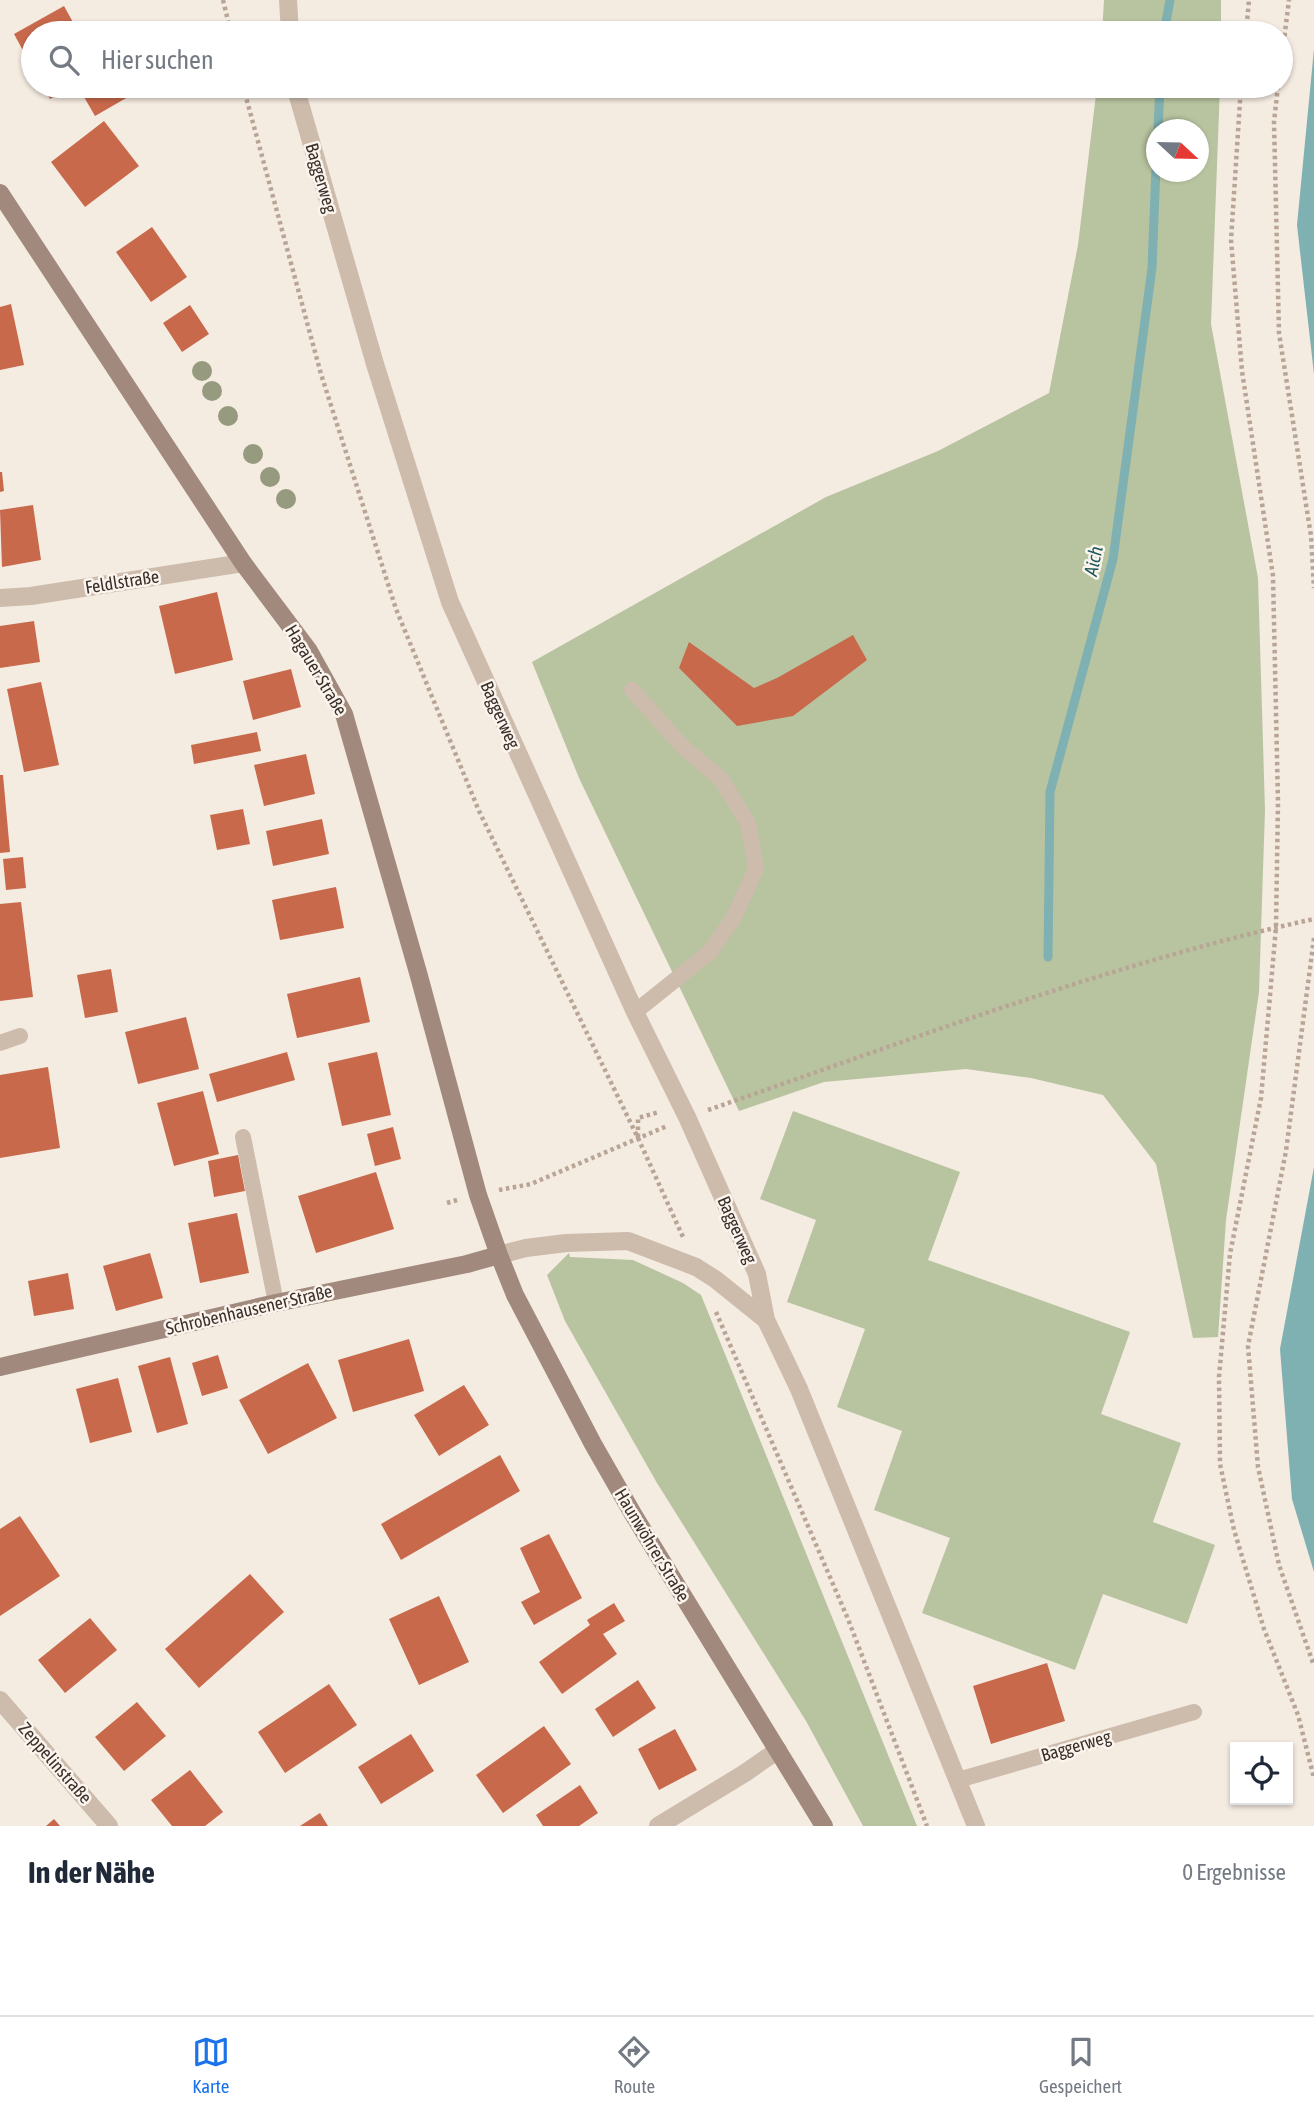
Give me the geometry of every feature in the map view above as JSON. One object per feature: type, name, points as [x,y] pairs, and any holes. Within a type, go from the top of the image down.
[{"type":"street","points":[[288,0],[289,21]]},
{"type":"street","name":"Baggerweg","points":[[298,98],[375,363],[450,602],[757,1274],[766,1320],[799,1389],[976,1826]]},
{"type":"street","name":"Hagauer Straße","points":[[0,193],[243,563],[309,651],[344,714],[478,1195],[499,1255]]},
{"type":"street","name":"Feldlstraße","points":[[0,598],[31,596],[243,563]]},
{"type":"street","name":"Baggerweg","points":[[499,1255],[526,1248],[566,1243],[628,1241],[696,1267],[766,1320]]},
{"type":"street","name":"Schrobenhausener Straße","points":[[0,1367],[499,1255]]},
{"type":"street","name":"Haunwöhrer Straße","points":[[499,1255],[515,1295],[593,1444],[824,1826]]},
{"type":"street","name":"Zeppelinstraße","points":[[0,1700],[109,1826]]},
{"type":"street","points":[[658,1826],[778,1750]]},
{"type":"lane","points":[[632,690],[682,746],[721,779],[748,823],[756,869],[734,917],[710,952],[635,1012]]},
{"type":"lane","points":[[0,1043],[20,1036]]},
{"type":"lane","points":[[243,1137],[276,1303]]},
{"type":"lane","name":"Baggerweg","points":[[958,1780],[1194,1712]]},
{"type":"path","points":[[223,0],[228,21]]},
{"type":"path","points":[[1247,21],[1249,0]]},
{"type":"path","points":[[1286,21],[1289,0]]},
{"type":"path","points":[[246,98],[321,374],[396,609],[479,811],[638,1138],[696,1267]]},
{"type":"path","points":[[1240,98],[1231,240],[1242,370],[1273,576],[1278,802],[1276,927],[1261,1098],[1230,1254],[1219,1377],[1220,1464],[1234,1530],[1264,1629],[1298,1715],[1314,1778]]},
{"type":"path","points":[[1277,98],[1274,122],[1279,333],[1311,536],[1314,588]]},
{"type":"path","points":[[638,1138],[638,1118],[667,1110],[687,1118],[1074,983],[1314,919]]},
{"type":"path","points":[[1314,938],[1286,1151],[1248,1346],[1258,1467],[1279,1565],[1314,1666]]},
{"type":"path","points":[[447,1203],[531,1184],[638,1138]]},
{"type":"path","points":[[712,1305],[848,1619],[927,1826]]},
{"type":"green space","points":[[1104,0],[1221,0],[1221,21],[1103,21]]},
{"type":"green space","points":[[1096,98],[1220,98],[1211,324],[1258,578],[1265,810],[1259,992],[1226,1220],[1218,1337],[1193,1338],[1156,1164],[1103,1095],[1031,1078],[966,1069],[824,1082],[739,1111],[579,778],[532,662],[826,497],[938,451],[1049,393],[1078,245]]},
{"type":"green space","points":[[793,1111],[960,1172],[928,1260],[1130,1332],[1101,1414],[1181,1443],[1153,1522],[1215,1545],[1187,1624],[1103,1594],[1075,1670],[922,1613],[950,1538],[874,1510],[902,1431],[837,1407],[865,1329],[787,1302],[816,1220],[760,1199]]},
{"type":"green space","points":[[569,1253],[570,1257],[633,1260],[683,1283],[701,1295],[917,1826],[863,1826],[806,1721],[657,1483],[565,1321],[547,1275]]},
{"type":"water","points":[[1314,49],[1314,374],[1297,225]]},
{"type":"water","points":[[1314,1167],[1314,1572],[1292,1499],[1280,1349]]},
{"type":"building","points":[[64,6],[72,21],[37,21]]},
{"type":"building","points":[[21,30],[21,47],[14,34]]},
{"type":"building","points":[[85,98],[126,98],[95,116]]},
{"type":"building","points":[[104,121],[139,166],[85,207],[51,162]]},
{"type":"building","points":[[152,227],[187,277],[151,302],[116,252]]},
{"type":"building","points":[[11,304],[24,365],[0,370],[0,307]]},
{"type":"building","points":[[190,305],[209,334],[182,352],[163,323]]},
{"type":"building","points":[[0,472],[4,491],[0,492]]},
{"type":"building","points":[[33,505],[41,560],[2,567],[0,510]]},
{"type":"building","points":[[217,592],[233,660],[175,674],[159,606]]},
{"type":"building","points":[[34,621],[40,662],[0,668],[0,626]]},
{"type":"building","points":[[853,635],[867,660],[793,716],[737,726],[679,668],[689,642],[754,688]]},
{"type":"building","points":[[291,669],[301,707],[253,720],[243,681]]},
{"type":"building","points":[[41,682],[59,765],[24,772],[7,689]]},
{"type":"building","points":[[257,732],[261,751],[194,764],[191,745]]},
{"type":"building","points":[[306,754],[315,794],[264,806],[254,765]]},
{"type":"building","points":[[0,775],[3,775],[10,852],[0,853]]},
{"type":"building","points":[[243,809],[250,844],[217,850],[210,815]]},
{"type":"building","points":[[322,819],[329,854],[273,866],[266,831]]},
{"type":"building","points":[[23,857],[26,888],[6,890],[3,859]]},
{"type":"building","points":[[336,887],[344,928],[280,940],[272,900]]},
{"type":"building","points":[[21,902],[33,997],[0,1001],[0,904]]},
{"type":"building","points":[[111,969],[118,1012],[85,1018],[77,975]]},
{"type":"building","points":[[360,977],[370,1022],[297,1038],[287,994]]},
{"type":"building","points":[[186,1017],[199,1069],[138,1084],[125,1032]]},
{"type":"building","points":[[287,1052],[295,1080],[217,1102],[209,1074]]},
{"type":"building","points":[[377,1052],[391,1115],[342,1126],[328,1063]]},
{"type":"building","points":[[48,1067],[60,1148],[0,1158],[0,1075]]},
{"type":"building","points":[[203,1091],[219,1154],[174,1166],[157,1103]]},
{"type":"building","points":[[393,1127],[401,1159],[375,1166],[367,1134]]},
{"type":"building","points":[[238,1155],[245,1191],[214,1197],[208,1161]]},
{"type":"building","points":[[376,1172],[394,1229],[316,1253],[298,1196]]},
{"type":"building","points":[[237,1213],[249,1273],[200,1283],[188,1223]]},
{"type":"building","points":[[150,1253],[163,1298],[116,1311],[103,1266]]},
{"type":"building","points":[[68,1273],[74,1309],[34,1316],[28,1281]]},
{"type":"building","points":[[409,1339],[424,1391],[353,1412],[338,1360]]},
{"type":"building","points":[[218,1355],[228,1388],[202,1396],[192,1363]]},
{"type":"building","points":[[170,1357],[188,1424],[157,1433],[138,1366]]},
{"type":"building","points":[[308,1363],[337,1418],[268,1454],[239,1400]]},
{"type":"building","points":[[118,1378],[132,1432],[90,1443],[76,1389]]},
{"type":"building","points":[[464,1385],[489,1425],[439,1456],[414,1415]]},
{"type":"building","points":[[500,1455],[520,1491],[401,1560],[381,1524]]},
{"type":"building","points":[[20,1516],[60,1576],[0,1616],[0,1529]]},
{"type":"building","points":[[549,1534],[582,1598],[534,1625],[521,1602],[540,1592],[520,1548]]},
{"type":"building","points":[[250,1574],[284,1612],[199,1688],[165,1649]]},
{"type":"building","points":[[439,1596],[469,1662],[419,1685],[389,1619]]},
{"type":"building","points":[[614,1603],[625,1621],[603,1634],[617,1654],[562,1694],[539,1662],[590,1625],[587,1620]]},
{"type":"building","points":[[90,1618],[117,1650],[65,1693],[38,1660]]},
{"type":"building","points":[[1047,1663],[1065,1721],[991,1744],[973,1686]]},
{"type":"building","points":[[638,1680],[656,1708],[613,1737],[595,1709]]},
{"type":"building","points":[[329,1684],[357,1725],[285,1773],[258,1732]]},
{"type":"building","points":[[137,1702],[166,1736],[124,1771],[95,1737]]},
{"type":"building","points":[[544,1726],[571,1764],[503,1813],[476,1775]]},
{"type":"building","points":[[675,1729],[697,1770],[659,1790],[638,1749]]},
{"type":"building","points":[[411,1734],[434,1771],[381,1804],[358,1767]]},
{"type":"building","points":[[190,1770],[223,1812],[205,1826],[172,1826],[151,1800]]},
{"type":"building","points":[[580,1785],[598,1813],[579,1826],[543,1826],[536,1815]]},
{"type":"building","points":[[320,1813],[328,1826],[300,1826]]},
{"type":"building","points":[[54,1819],[60,1826],[46,1826]]},
{"type":"waterway","name":"Aich","points":[[1166,21],[1170,0]]},
{"type":"waterway","name":"Aich","points":[[1158,119],[1159,98]]},
{"type":"waterway","name":"Aich","points":[[1048,957],[1050,792],[1113,559],[1152,268],[1155,182]]}]
